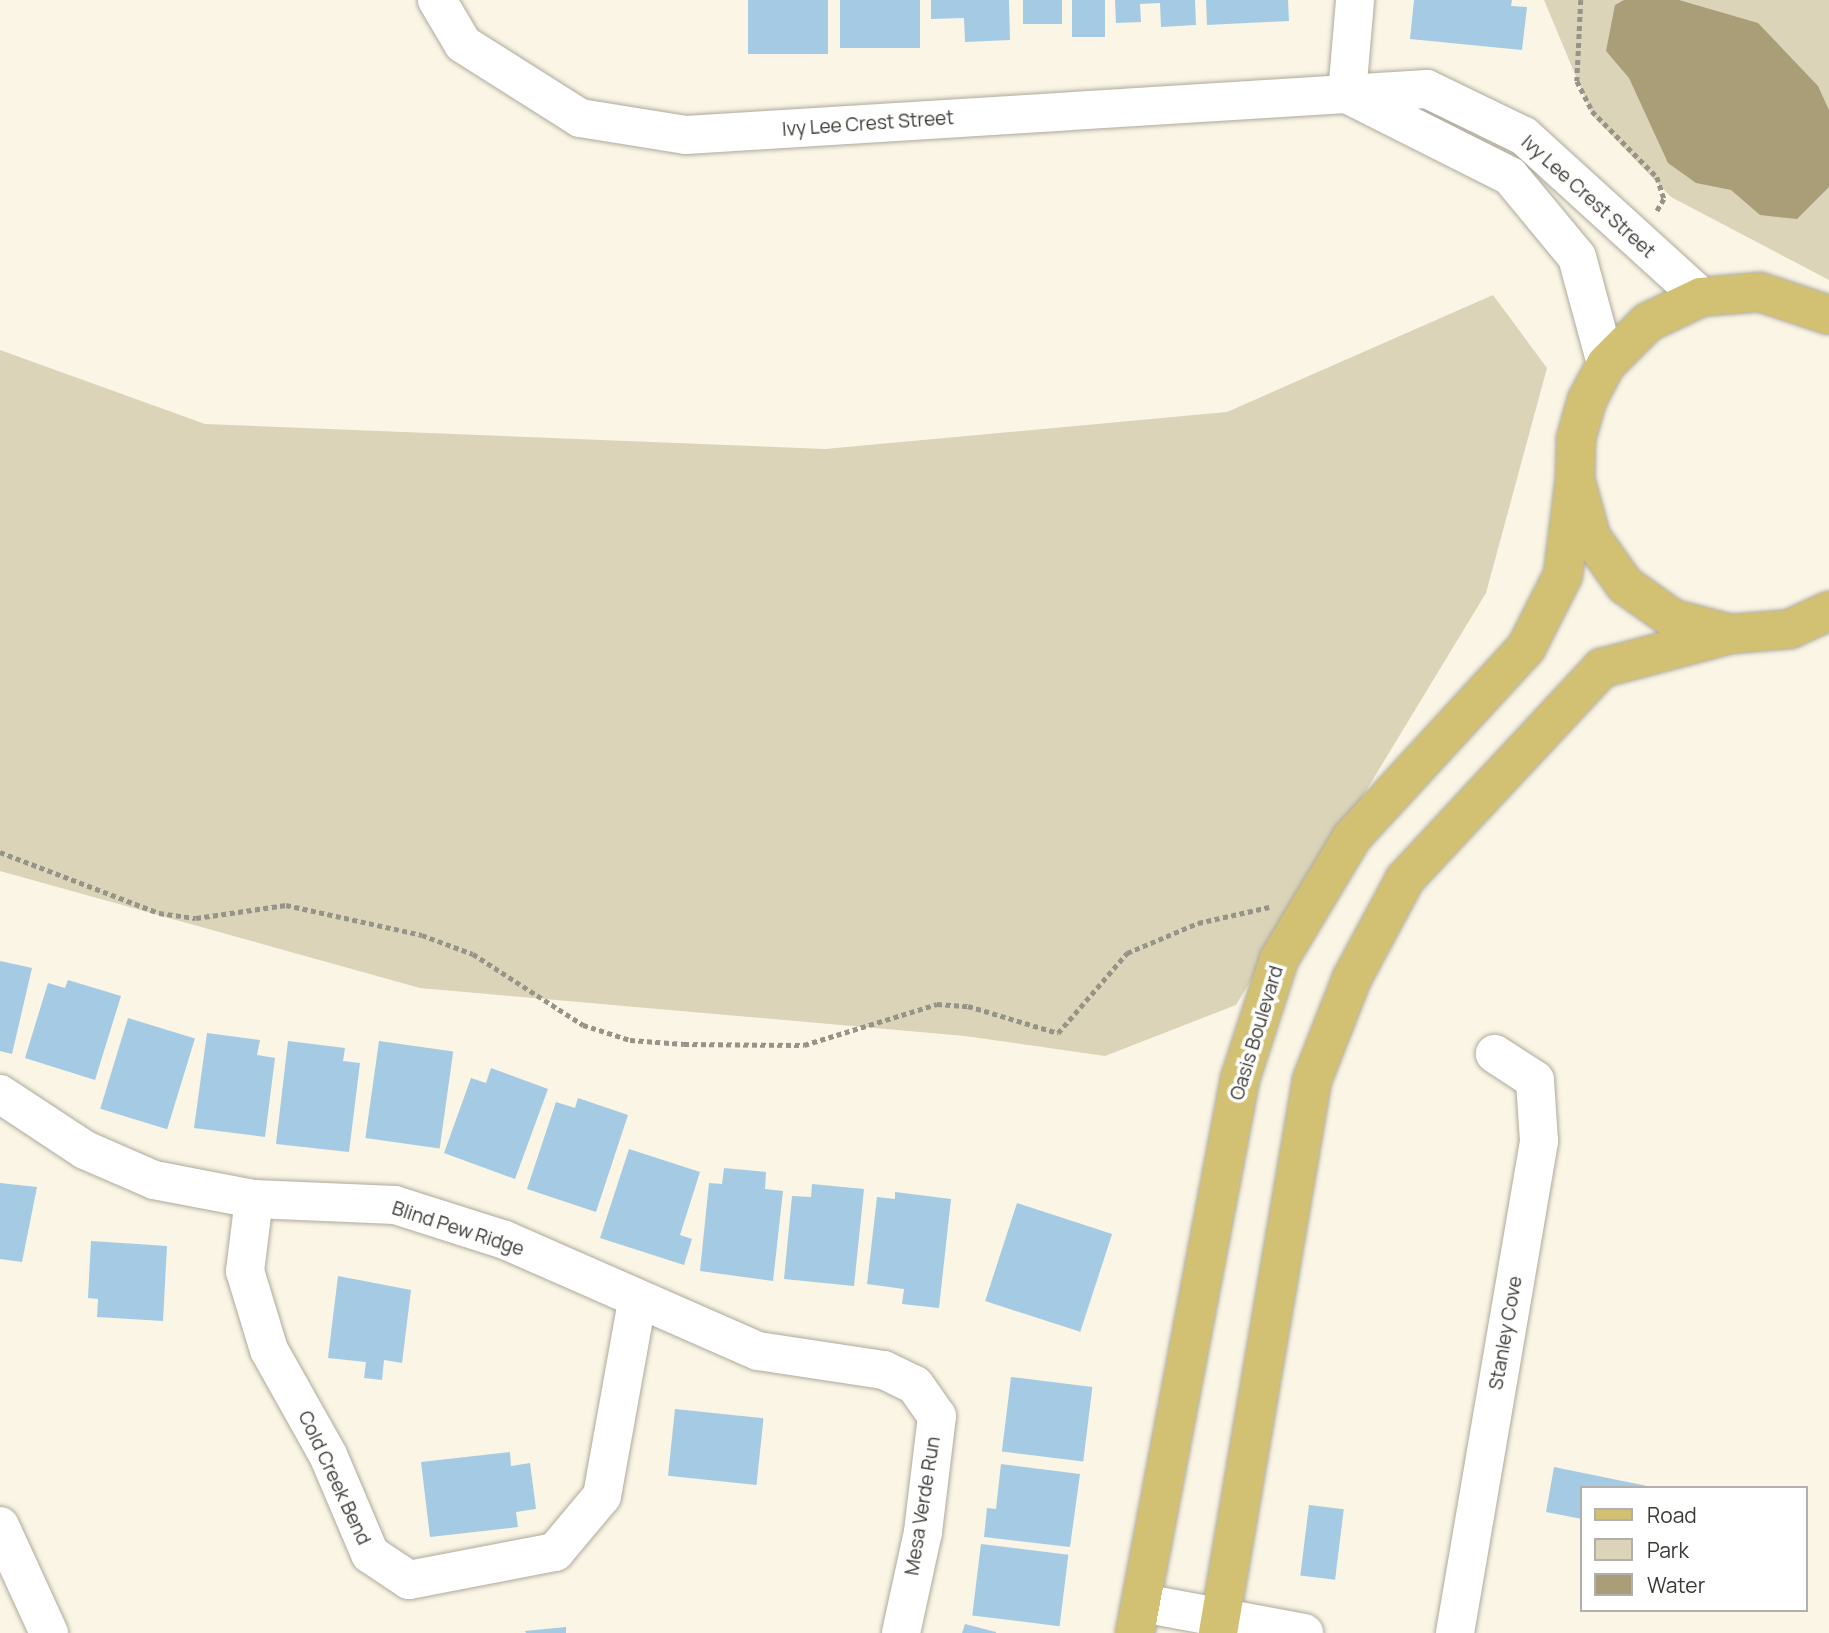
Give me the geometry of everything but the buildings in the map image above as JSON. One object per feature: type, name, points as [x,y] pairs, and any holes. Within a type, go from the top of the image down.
[{"type":"main road","name":"Oasis Boulevard","points":[[1139,1618],[1240,1079],[1279,959],[1352,837],[1527,648],[1563,575],[1575,479],[1576,439],[1606,364],[1647,322],[1701,297],[1760,292],[1829,315]]},
{"type":"main road","name":"Oasis Boulevard","points":[[1575,479],[1591,537],[1625,585],[1673,619],[1731,634]]},
{"type":"main road","name":"Oasis Boulevard","points":[[1220,1626],[1312,1080],[1352,978],[1405,879],[1602,668],[1731,634],[1790,629],[1829,611]]},
{"type":"street","name":"Ivy Lee Crest Street","points":[[437,0],[463,44],[580,118],[686,135],[1427,89],[1524,136],[1701,297]]},
{"type":"street","points":[[1347,94],[1354,0]]},
{"type":"street","name":"Ivy Lee Crest Street","points":[[1347,94],[1510,176],[1577,257],[1606,364]]},
{"type":"street","name":"Stanley Cove","points":[[1455,1633],[1539,1141],[1535,1080],[1495,1054]]},
{"type":"street","name":"Blind Pew Ridge","points":[[0,1094],[85,1150],[154,1180],[254,1199],[395,1205],[505,1240],[637,1301],[758,1351],[884,1370],[915,1385]]},
{"type":"street","name":"Cold Creek Bend","points":[[254,1199],[245,1271],[269,1350],[328,1455],[370,1554],[409,1580],[555,1552],[602,1496],[637,1301]]},
{"type":"street","name":"Mesa Verde Run","points":[[901,1633],[923,1532],[937,1416],[915,1385]]},
{"type":"street","points":[[0,1526],[49,1633]]},
{"type":"street","points":[[1139,1618],[1304,1633]]},
{"type":"path","points":[[1581,0],[1577,80],[1592,111],[1657,177],[1664,199],[1650,224]]},
{"type":"path","points":[[0,852],[159,913],[196,918],[286,905],[398,929],[474,954],[583,1025],[630,1040],[684,1044],[804,1045],[937,1004],[968,1006],[1058,1033],[1127,953],[1198,923],[1270,906]]},
{"type":"green space","points":[[1544,0],[1829,0],[1829,280],[1671,197],[1592,115]]},
{"type":"green space","points":[[1493,295],[1547,368],[1486,593],[1236,1005],[1105,1056],[965,1036],[420,988],[0,871],[0,350],[205,424],[825,449],[1227,412]]},
{"type":"water","points":[[1624,0],[1679,0],[1758,23],[1818,86],[1829,110],[1829,187],[1797,219],[1760,215],[1731,190],[1696,183],[1668,163],[1629,78],[1606,51],[1615,5]]}]
